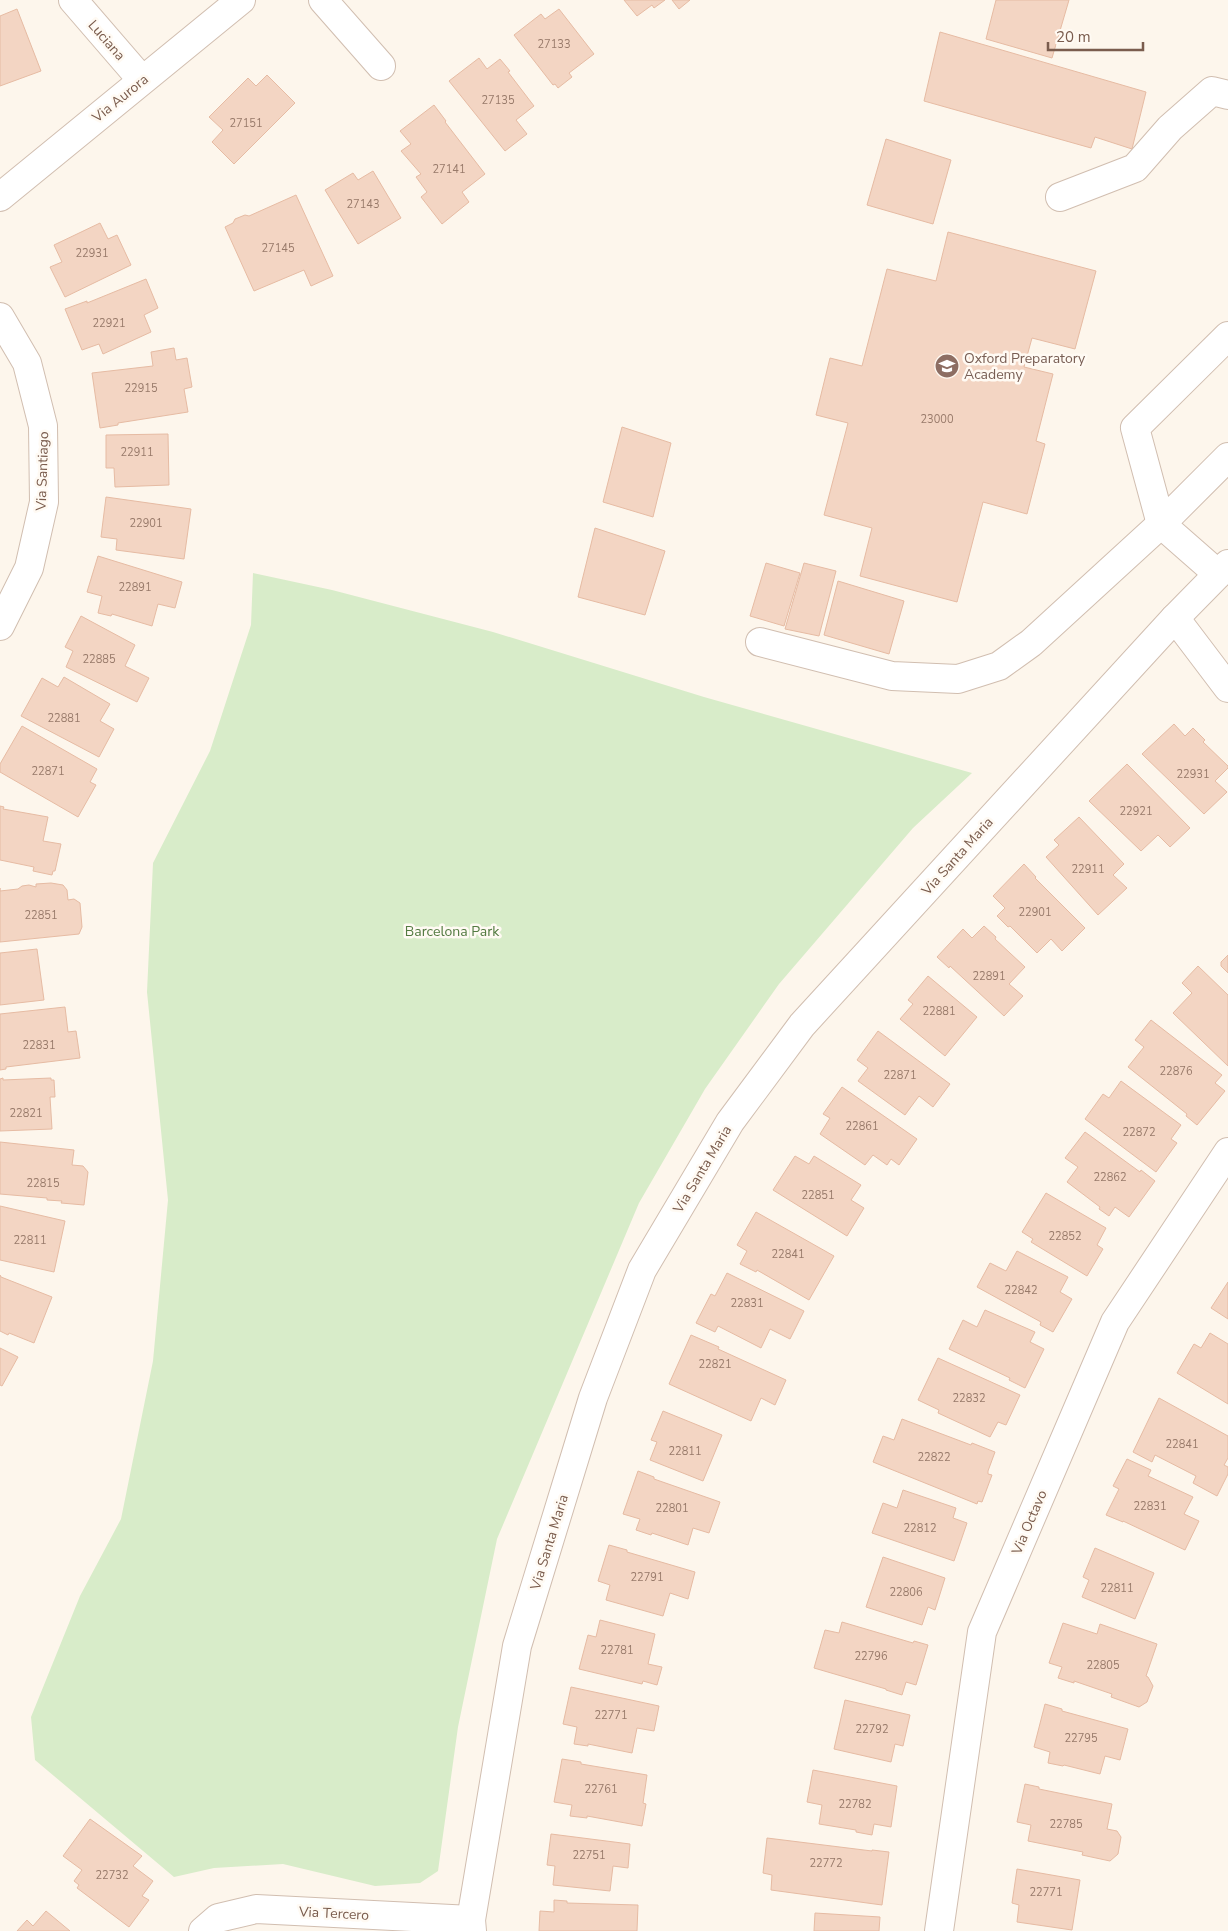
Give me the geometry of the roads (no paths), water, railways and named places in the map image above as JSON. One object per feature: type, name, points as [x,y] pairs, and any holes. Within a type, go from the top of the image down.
[{"type":"street","name":"Luciana","points":[[73,0],[142,80]]},
{"type":"street","name":"Via Aurora","points":[[0,197],[241,0]]},
{"type":"street","points":[[323,0],[381,66]]},
{"type":"street","points":[[1060,197],[1135,168],[1170,128],[1212,91],[1228,95]]},
{"type":"street","name":"Via Santiago","points":[[0,318],[27,363],[44,426],[44,502],[29,568],[0,626]]},
{"type":"street","points":[[1223,569],[1161,524],[1135,428],[1228,336]]},
{"type":"street","points":[[760,642],[892,676],[958,679],[999,666],[1031,643],[1161,524],[1228,457]]},
{"type":"street","name":"Via Santa Maria","points":[[472,1926],[517,1646],[593,1398],[642,1270],[730,1122],[802,1025],[1175,618],[1223,569]]},
{"type":"street","points":[[1175,618],[1228,688]]},
{"type":"street","name":"Via Octavo","points":[[939,1931],[982,1632],[1116,1322],[1228,1152]]},
{"type":"street","name":"Via Tercero","points":[[203,1931],[218,1918],[256,1910],[472,1926]]},
{"type":"place","name":"Oxford Preparatory Academy","points":[[947,366]]},
{"type":"park label","name":"Barcelona Park","points":[[452,931]]}]
